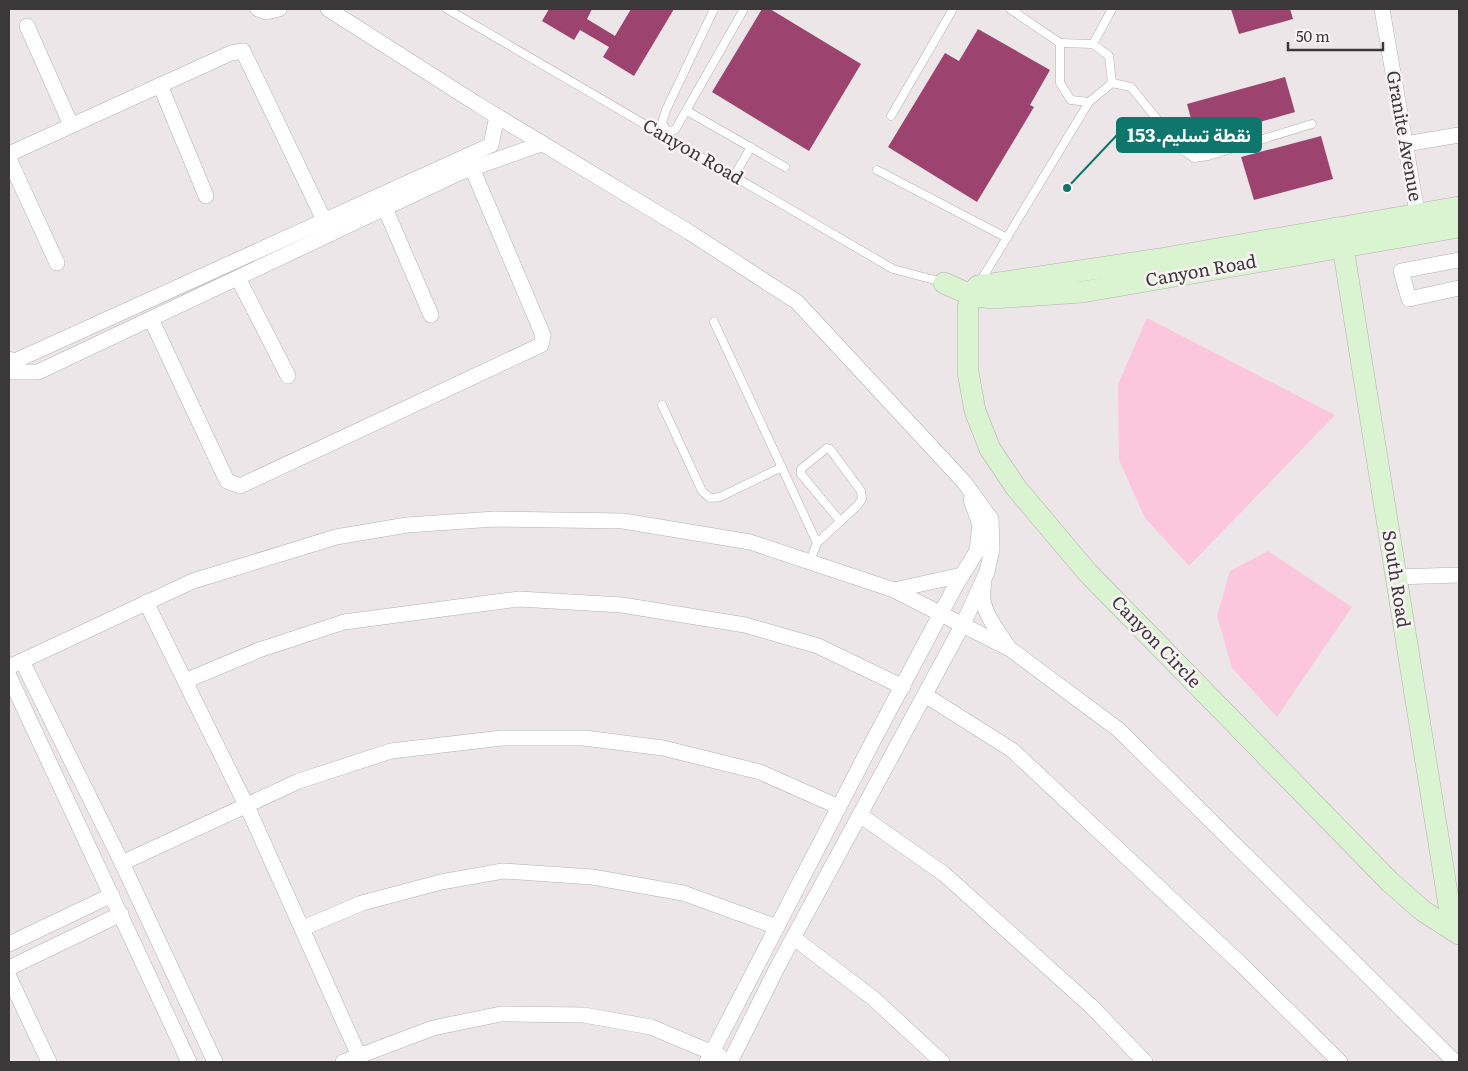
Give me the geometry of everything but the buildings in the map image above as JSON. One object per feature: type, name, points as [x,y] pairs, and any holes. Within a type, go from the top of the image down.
[{"type":"main road","name":"Canyon Road","points":[[944,283],[974,291],[1339,238],[1419,224],[1459,207]]},
{"type":"main road","name":"Canyon Road","points":[[1419,224],[1459,227]]},
{"type":"main road","name":"South Road","points":[[1339,238],[1456,932]]},
{"type":"main road","name":"Canyon Circle","points":[[974,291],[968,308],[968,372],[975,411],[990,449],[1018,489],[1088,573],[1390,882],[1423,911],[1456,932]]},
{"type":"street","points":[[258,9],[266,12],[278,9]]},
{"type":"street","points":[[328,9],[542,144],[690,232],[797,302],[964,482],[991,519],[992,549],[982,592],[985,611],[1010,649]]},
{"type":"street","name":"Granite Avenue","points":[[1382,9],[1419,224]]},
{"type":"street","points":[[27,26],[71,125]]},
{"type":"street","points":[[9,154],[231,53],[243,52],[324,220]]},
{"type":"street","points":[[160,85],[206,196]]},
{"type":"street","points":[[9,359],[15,361],[491,144],[497,116]]},
{"type":"street","points":[[1405,144],[1459,135]]},
{"type":"street","points":[[9,370],[12,372],[38,372],[472,168],[542,144]]},
{"type":"street","points":[[9,159],[57,263]]},
{"type":"street","points":[[151,319],[227,480],[240,486],[542,345],[543,335],[472,168]]},
{"type":"street","points":[[385,208],[431,315]]},
{"type":"street","points":[[1459,260],[1401,271],[1409,299],[1459,288]]},
{"type":"street","points":[[238,278],[288,376]]},
{"type":"street","points":[[710,1058],[839,807],[962,575],[977,551],[980,524],[964,482]]},
{"type":"street","points":[[215,1062],[122,863],[15,664],[193,581],[336,538],[407,525],[495,519],[623,521],[750,542],[894,590],[1010,649],[1119,730],[1455,1062]]},
{"type":"street","points":[[343,1062],[433,1028],[500,1014],[584,1015],[651,1027],[710,1058],[731,1062],[794,938],[963,624],[987,572]]},
{"type":"street","points":[[894,590],[962,575]]},
{"type":"street","points":[[1396,577],[1459,575]]},
{"type":"street","points":[[185,682],[259,650],[344,622],[519,599],[622,605],[745,625],[818,646],[903,687]]},
{"type":"street","points":[[146,602],[303,928],[359,1056]]},
{"type":"street","points":[[9,676],[189,1062]]},
{"type":"street","points":[[925,695],[1012,750],[1243,966],[1340,1062]]},
{"type":"street","points":[[122,863],[246,807],[298,781],[391,751],[502,738],[584,738],[663,748],[760,772],[839,807]]},
{"type":"street","points":[[860,815],[944,874],[1091,1006],[1146,1062]]},
{"type":"street","points":[[303,928],[362,903],[441,882],[504,871],[592,877],[683,893],[777,927]]},
{"type":"street","points":[[9,944],[112,895]]},
{"type":"street","points":[[9,968],[121,914]]},
{"type":"street","points":[[794,938],[874,999],[942,1062]]},
{"type":"street","points":[[9,976],[49,1062]]},
{"type":"lane","name":"Canyon Road","points":[[447,9],[893,268],[944,283]]},
{"type":"lane","points":[[658,132],[666,110],[714,9]]},
{"type":"lane","points":[[670,139],[744,9]]},
{"type":"lane","points":[[891,116],[953,9]]},
{"type":"lane","points":[[1010,9],[1060,43],[1093,44],[1109,56],[1112,83]]},
{"type":"lane","points":[[1093,44],[1112,9]]},
{"type":"lane","points":[[1060,43],[1060,84],[1071,100],[1089,102]]},
{"type":"lane","points":[[974,291],[1089,102],[1112,83]]},
{"type":"lane","points":[[1112,83],[1131,87],[1182,150],[1194,158],[1208,156],[1312,124]]},
{"type":"lane","points":[[687,111],[785,167]]},
{"type":"lane","points":[[662,123],[667,131],[675,130]]},
{"type":"lane","points":[[734,176],[751,148]]},
{"type":"lane","points":[[877,170],[1007,238]]},
{"type":"lane","points":[[714,322],[817,542]]},
{"type":"lane","points":[[662,405],[702,491],[710,498],[720,497],[782,466]]},
{"type":"lane","points":[[809,562],[817,542],[840,522],[858,505],[862,499],[861,491],[830,449],[827,448],[801,469],[801,474],[840,522]]},
{"type":"shaded area","points":[[1147,318],[1335,415],[1189,566],[1145,518],[1119,460],[1118,384]]},
{"type":"shaded area","points":[[1268,551],[1352,607],[1277,717],[1232,668],[1217,616],[1230,571]]},
{"type":"place","name":"نقطة تسليم.153","points":[[1067,188]]}]
